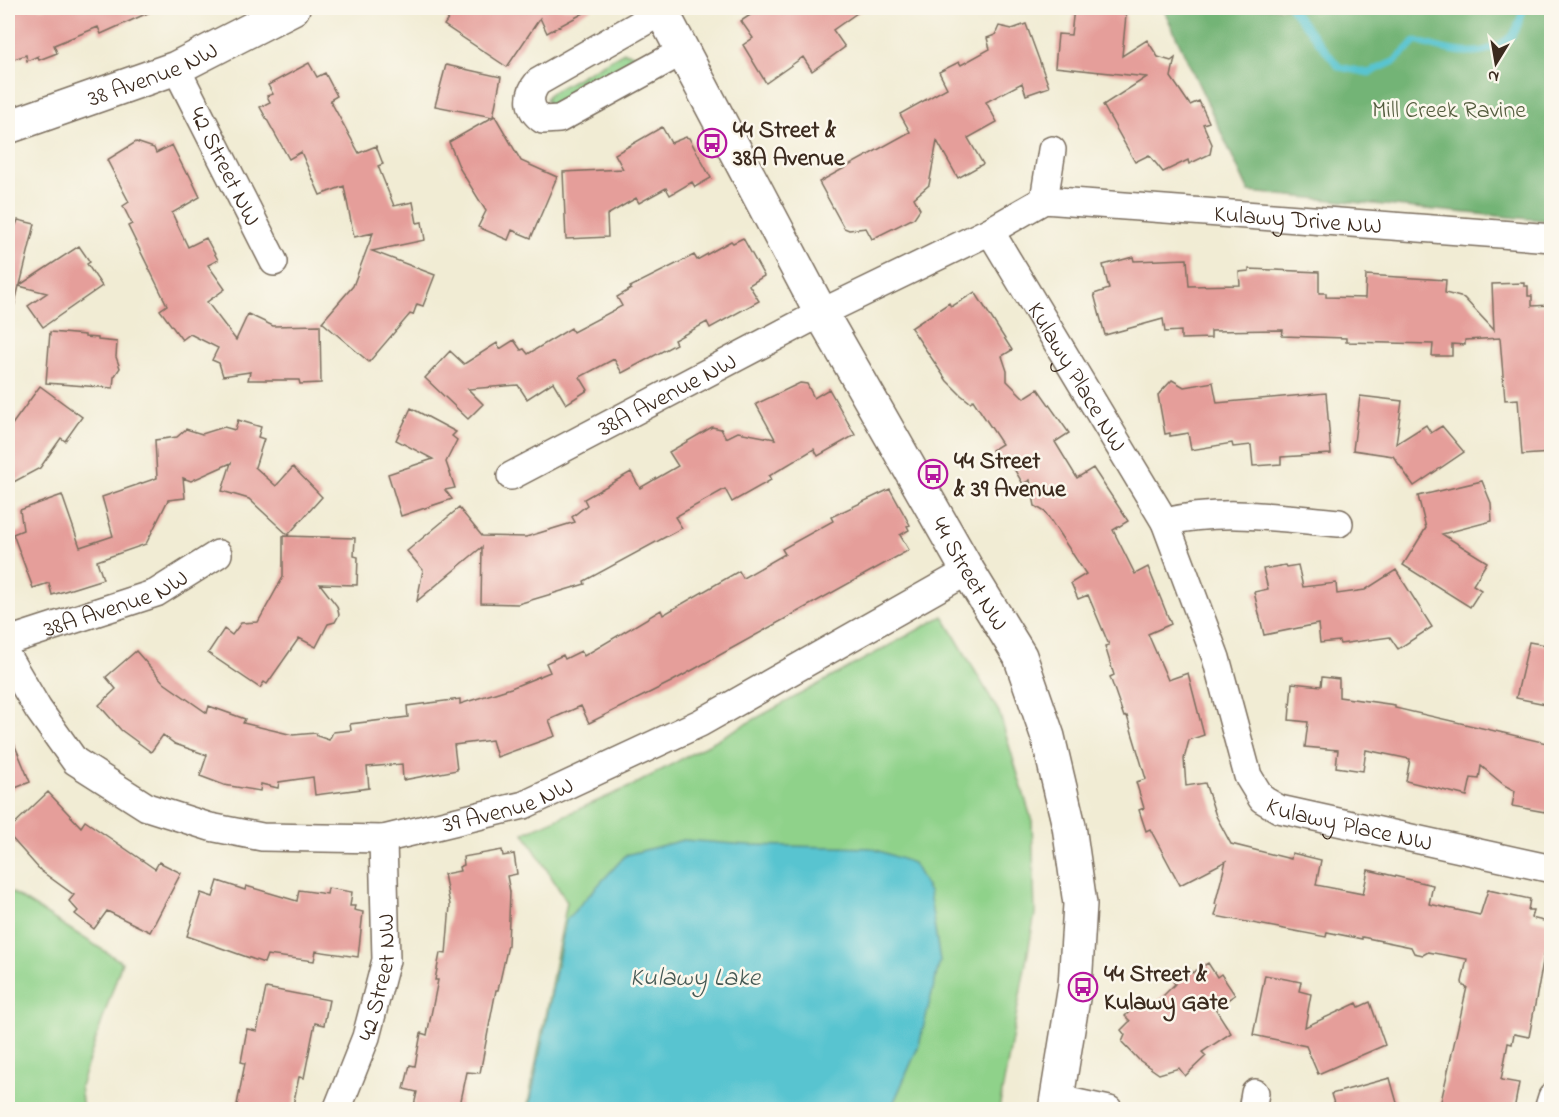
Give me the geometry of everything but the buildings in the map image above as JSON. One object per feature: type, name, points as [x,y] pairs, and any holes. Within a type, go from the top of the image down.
[{"type":"street","name":"38 Avenue NW","points":[[8,127],[176,68],[293,8]]},
{"type":"street","name":"44 Street NW","points":[[683,51],[559,119],[543,120],[534,112],[530,95],[538,82],[663,9],[821,313],[968,572],[1020,656],[1048,737],[1069,826],[1080,903],[1075,986],[1057,1104]]},
{"type":"street","name":"42 Street NW","points":[[176,68],[274,262]]},
{"type":"street","points":[[821,313],[990,231],[1044,200],[1052,150]]},
{"type":"street","name":"Kulawy Drive NW","points":[[1044,200],[1551,238]]},
{"type":"street","name":"Kulawy Place NW","points":[[990,231],[1165,522],[1216,658],[1248,777],[1262,799],[1280,809],[1551,869]]},
{"type":"street","name":"38A Avenue NW","points":[[511,476],[821,313]]},
{"type":"street","points":[[1165,522],[1197,514],[1239,514],[1339,523]]},
{"type":"street","name":"38A Avenue NW","points":[[8,641],[156,593],[218,554]]},
{"type":"street","name":"39 Avenue NW","points":[[8,658],[38,709],[75,761],[147,807],[210,827],[262,837],[383,839],[524,806],[700,723],[968,572]]},
{"type":"street","name":"42 Street NW","points":[[337,1110],[366,1037],[386,960],[383,839]]},
{"type":"street","points":[[1548,1110],[1551,1097]]},
{"type":"street","points":[[1057,1104],[1109,1110]]},
{"type":"green space","name":"Mill Creek Ravine","points":[[1163,8],[1551,8],[1551,221],[1249,192]]},
{"type":"green space","points":[[624,52],[634,54],[633,64],[558,107],[549,105],[546,98],[550,93]]},
{"type":"green space","points":[[943,616],[999,712],[1032,821],[1035,914],[999,1109],[527,1109],[567,902],[524,833],[634,785]]},
{"type":"green space","points":[[8,890],[122,962],[80,1086],[83,1109],[8,1109]]},
{"type":"water","name":"Kulawy Lake","points":[[683,840],[748,845],[871,848],[913,863],[929,892],[940,961],[919,1045],[891,1109],[529,1109],[566,920],[626,855]]},
{"type":"waterway","points":[[1291,8],[1339,67],[1369,73],[1395,61],[1416,41],[1452,51],[1488,50],[1512,35],[1524,8]]},
{"type":"place","name":"44 Street & 38A Avenue","points":[[712,143]]},
{"type":"place","name":"44 Street & 39 Avenue","points":[[933,474]]},
{"type":"place","name":"44 Street & Kulawy Gate","points":[[1083,987]]}]
